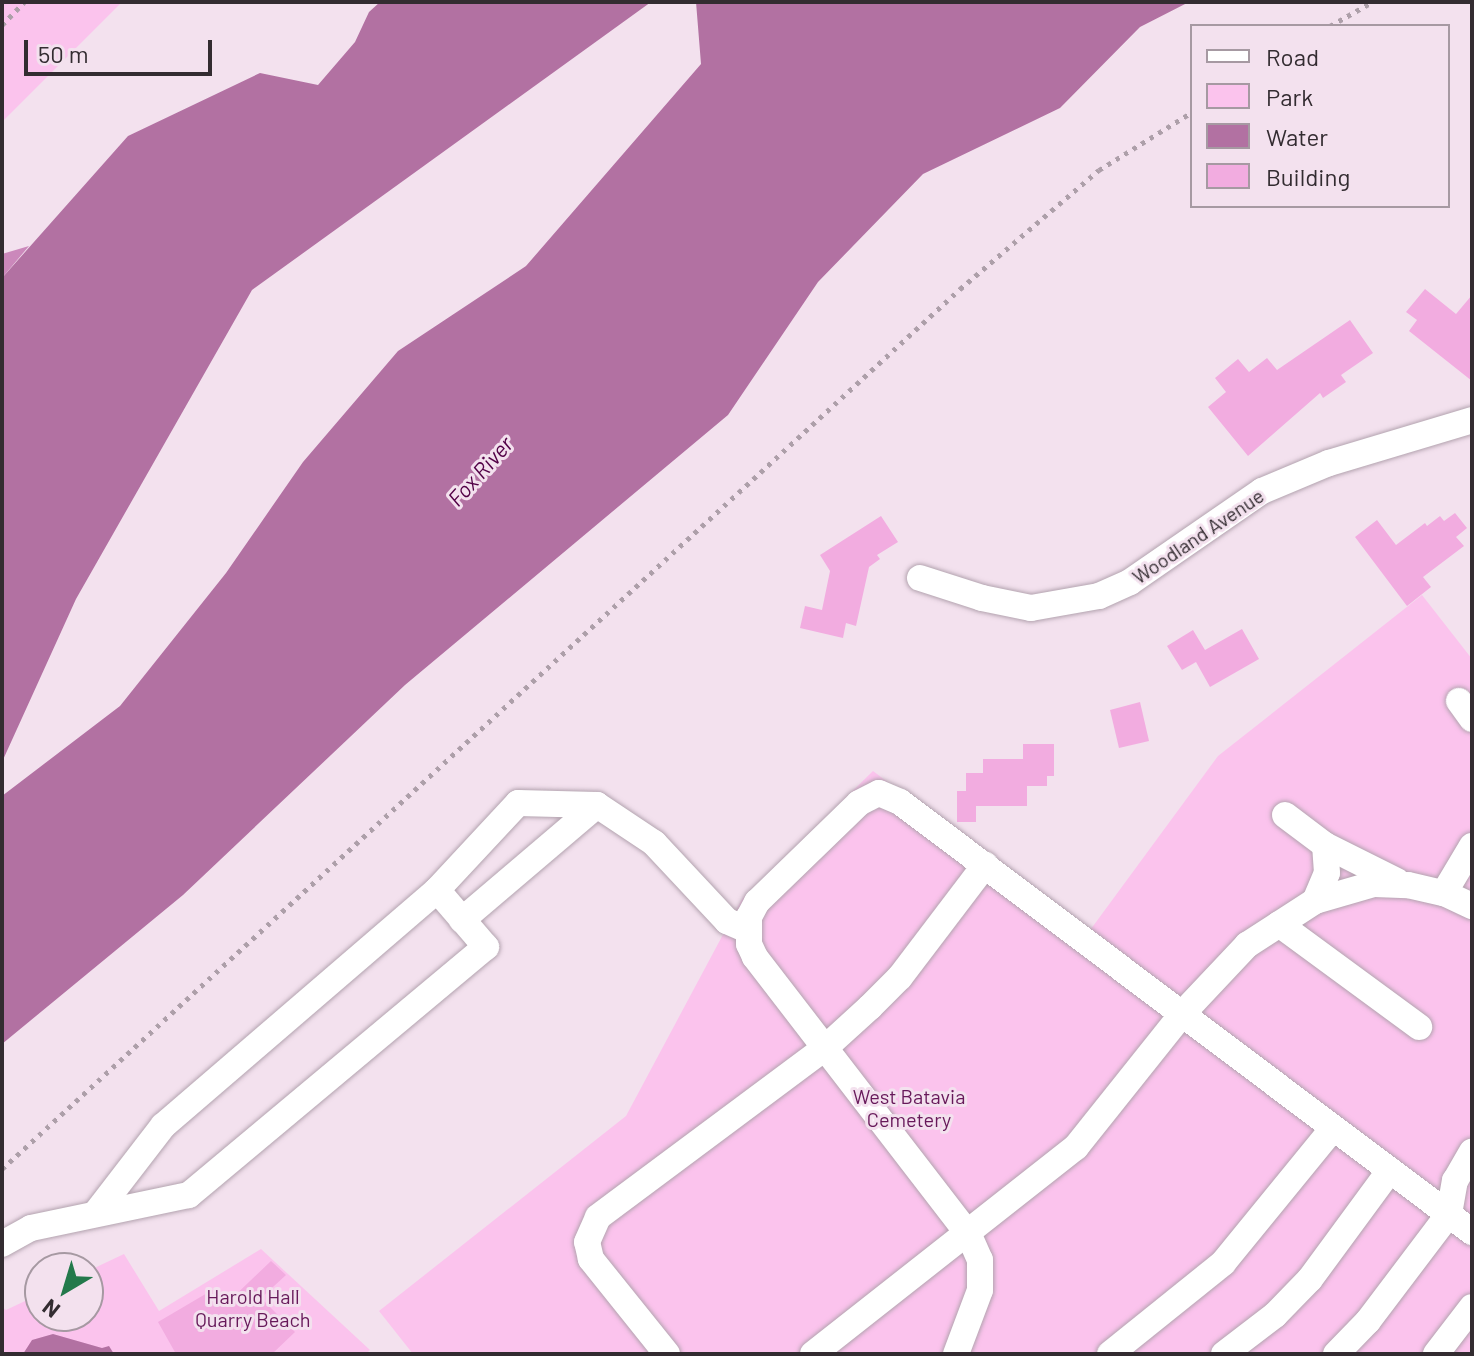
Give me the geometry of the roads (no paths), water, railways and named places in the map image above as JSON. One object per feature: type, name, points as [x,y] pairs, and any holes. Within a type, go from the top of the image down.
[{"type":"street","name":"Woodland Avenue","points":[[920,578],[982,598],[1031,608],[1099,596],[1130,582],[1262,491],[1329,463],[1472,420]]},
{"type":"street","points":[[956,1354],[980,1290],[980,1260],[969,1235],[755,957],[747,930],[757,902],[859,803],[879,793],[900,802],[1472,1232]]},
{"type":"street","points":[[96,1213],[163,1126],[437,890],[518,803],[597,805],[654,843],[727,921],[747,930]]},
{"type":"street","points":[[462,920],[597,805]]},
{"type":"street","points":[[1285,815],[1325,845],[1361,866],[1408,885],[1444,893],[1472,906]]},
{"type":"street","points":[[1315,901],[1327,873],[1325,845]]},
{"type":"street","points":[[1444,893],[1472,846]]},
{"type":"street","points":[[667,1354],[596,1267],[587,1242],[591,1229],[608,1208],[825,1048],[900,977],[985,865]]},
{"type":"street","points":[[813,1354],[969,1235],[1076,1147],[1182,1014],[1221,969],[1247,945],[1315,901],[1374,884],[1408,885]]},
{"type":"street","points":[[2,1244],[31,1228],[189,1195],[486,947],[437,890]]},
{"type":"street","points":[[1279,924],[1419,1027]]},
{"type":"street","points":[[1110,1354],[1223,1263],[1333,1128]]},
{"type":"street","points":[[1336,1354],[1368,1321],[1449,1214],[1455,1181],[1472,1152]]},
{"type":"street","points":[[1224,1354],[1275,1315],[1310,1279],[1390,1170]]},
{"type":"street","points":[[1436,1354],[1472,1307]]},
{"type":"water","points":[[380,2],[651,2],[252,290],[76,599],[2,762],[2,278],[128,136],[260,73],[318,85],[355,42],[369,12]]},
{"type":"water","name":"Fox River","points":[[696,2],[1189,2],[1140,27],[1060,108],[923,174],[818,282],[728,415],[405,685],[183,895],[2,1044],[2,796],[120,706],[226,573],[303,462],[398,351],[526,266],[701,64]]},
{"type":"water","points":[[53,1334],[102,1348],[109,1346],[114,1354],[23,1354],[32,1340]]},
{"type":"park label","name":"West Batavia Cemetery","points":[[909,1108]]},
{"type":"park label","name":"Harold Hall Quarry Beach","points":[[253,1308]]}]
